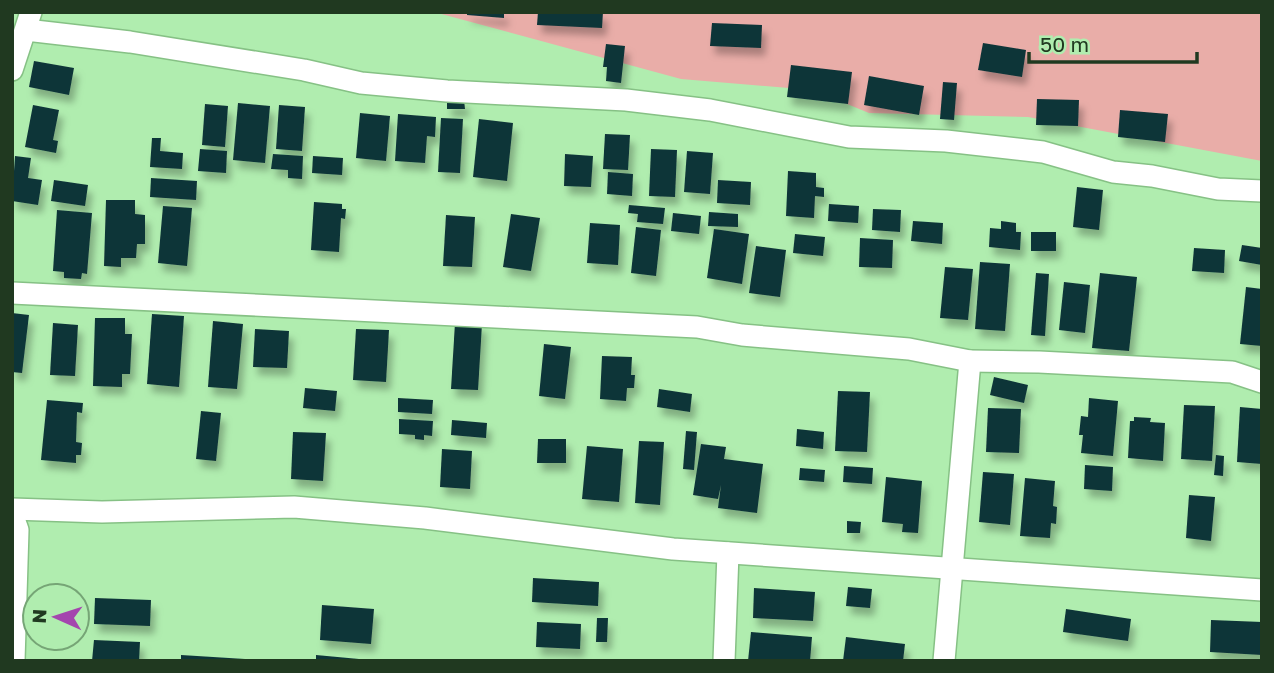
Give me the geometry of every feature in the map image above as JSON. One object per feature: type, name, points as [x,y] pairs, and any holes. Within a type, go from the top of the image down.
[{"type":"street","points":[[12,70],[29,21],[130,42],[279,66],[361,83],[447,91],[626,100],[710,110],[849,137],[946,141],[1043,152],[1113,172],[1152,176],[1218,190],[1262,191]]},
{"type":"street","points":[[12,293],[697,327],[742,335],[909,349],[970,361],[1232,372],[1262,382]]},
{"type":"street","points":[[944,661],[970,361]]},
{"type":"street","points":[[14,661],[18,530],[12,511],[102,512],[294,507],[425,518],[673,549],[951,566],[1262,590]]},
{"type":"street","points":[[724,661],[728,553]]},
{"type":"shaded area","points":[[434,12],[1262,12],[1262,161],[1028,117],[869,113],[813,90],[681,79]]},
{"type":"building","points":[[467,12],[504,12],[504,18],[467,15]]},
{"type":"building","points":[[538,12],[603,12],[602,28],[537,25]]},
{"type":"building","points":[[712,23],[762,25],[761,48],[710,46]]},
{"type":"building","points":[[983,43],[1026,50],[1022,77],[978,70]]},
{"type":"building","points":[[606,44],[625,46],[621,83],[606,81],[607,67],[603,67]]},
{"type":"building","points":[[34,61],[74,68],[69,95],[29,87]]},
{"type":"building","points":[[791,65],[852,72],[848,104],[787,97]]},
{"type":"building","points":[[869,76],[924,86],[919,115],[864,105]]},
{"type":"building","points":[[943,82],[957,83],[954,120],[940,119]]},
{"type":"building","points":[[1037,99],[1079,100],[1078,126],[1036,125]]},
{"type":"building","points":[[447,100],[464,100],[465,109],[447,109]]},
{"type":"building","points":[[238,103],[270,106],[265,163],[233,160]]},
{"type":"building","points":[[205,104],[228,106],[225,147],[202,145]]},
{"type":"building","points":[[33,105],[59,110],[53,140],[58,141],[56,153],[25,147]]},
{"type":"building","points":[[279,105],[305,107],[302,151],[276,149]]},
{"type":"building","points":[[1120,110],[1168,114],[1165,142],[1118,137]]},
{"type":"building","points":[[360,113],[390,116],[386,161],[356,158]]},
{"type":"building","points":[[398,114],[436,117],[435,137],[427,136],[425,163],[395,161]]},
{"type":"building","points":[[441,118],[463,119],[460,173],[438,172]]},
{"type":"building","points":[[479,119],[513,123],[507,181],[473,177]]},
{"type":"building","points":[[605,134],[630,135],[628,170],[603,169]]},
{"type":"building","points":[[152,138],[161,138],[160,151],[183,153],[182,169],[150,167]]},
{"type":"building","points":[[200,149],[227,151],[226,173],[198,171]]},
{"type":"building","points":[[651,149],[677,150],[675,197],[649,196]]},
{"type":"building","points":[[687,151],[713,153],[710,194],[684,192]]},
{"type":"building","points":[[273,154],[303,156],[302,179],[288,178],[288,170],[271,169]]},
{"type":"building","points":[[565,154],[593,156],[591,187],[564,186]]},
{"type":"building","points":[[15,156],[31,158],[28,178],[42,180],[38,205],[12,201]]},
{"type":"building","points":[[313,156],[343,158],[342,175],[312,173]]},
{"type":"building","points":[[788,171],[816,173],[816,187],[824,188],[824,197],[815,196],[814,218],[786,216]]},
{"type":"building","points":[[608,172],[633,174],[632,196],[607,194]]},
{"type":"building","points":[[151,178],[197,181],[196,200],[150,197]]},
{"type":"building","points":[[54,180],[88,185],[85,206],[51,201]]},
{"type":"building","points":[[718,180],[751,182],[750,205],[717,203]]},
{"type":"building","points":[[1077,187],[1103,190],[1099,230],[1073,227]]},
{"type":"building","points":[[106,200],[135,200],[135,214],[145,215],[145,244],[137,244],[136,258],[121,258],[121,267],[104,266]]},
{"type":"building","points":[[314,202],[342,204],[342,209],[346,209],[345,219],[341,218],[339,252],[311,250]]},
{"type":"building","points":[[829,204],[859,206],[858,223],[828,221]]},
{"type":"building","points":[[629,205],[665,208],[663,224],[637,222],[638,214],[628,213]]},
{"type":"building","points":[[163,206],[192,208],[187,266],[158,263]]},
{"type":"building","points":[[873,209],[901,210],[900,232],[872,230]]},
{"type":"building","points":[[57,210],[92,213],[87,274],[82,273],[81,279],[64,278],[64,272],[53,271]]},
{"type":"building","points":[[709,212],[738,214],[738,227],[708,226]]},
{"type":"building","points":[[673,213],[701,216],[699,234],[671,231]]},
{"type":"building","points":[[511,214],[540,218],[531,271],[503,267]]},
{"type":"building","points":[[446,215],[475,217],[472,267],[443,266]]},
{"type":"building","points":[[913,221],[943,223],[942,244],[911,241]]},
{"type":"building","points":[[1001,221],[1016,223],[1016,232],[1021,232],[1020,250],[989,247],[990,228],[1001,229]]},
{"type":"building","points":[[590,223],[620,225],[618,265],[587,263]]},
{"type":"building","points":[[636,227],[661,230],[656,276],[631,273]]},
{"type":"building","points":[[714,229],[749,234],[742,284],[707,278]]},
{"type":"building","points":[[1031,232],[1056,232],[1056,251],[1031,251]]},
{"type":"building","points":[[795,234],[825,237],[823,256],[793,253]]},
{"type":"building","points":[[860,238],[893,240],[892,268],[859,267]]},
{"type":"building","points":[[1242,245],[1262,248],[1262,265],[1239,261]]},
{"type":"building","points":[[756,246],[786,250],[780,297],[749,293]]},
{"type":"building","points":[[1194,248],[1225,250],[1224,273],[1192,271]]},
{"type":"building","points":[[980,262],[1010,264],[1005,331],[975,329]]},
{"type":"building","points":[[945,267],[973,269],[968,320],[940,318]]},
{"type":"building","points":[[1036,273],[1049,274],[1045,336],[1031,335]]},
{"type":"building","points":[[1100,273],[1137,277],[1129,351],[1092,348]]},
{"type":"building","points":[[1064,282],[1090,285],[1085,333],[1059,330]]},
{"type":"building","points":[[1246,287],[1262,289],[1262,346],[1240,344]]},
{"type":"building","points":[[12,313],[29,315],[22,373],[12,372]]},
{"type":"building","points":[[152,314],[184,316],[179,387],[147,384]]},
{"type":"building","points":[[95,318],[125,318],[125,334],[132,334],[130,374],[122,374],[122,387],[93,386]]},
{"type":"building","points":[[213,321],[243,324],[237,389],[208,387]]},
{"type":"building","points":[[53,323],[78,325],[75,376],[50,375]]},
{"type":"building","points":[[455,323],[482,324],[478,390],[451,389]]},
{"type":"building","points":[[255,329],[289,331],[287,368],[253,367]]},
{"type":"building","points":[[356,329],[389,330],[386,382],[353,380]]},
{"type":"building","points":[[544,344],[571,347],[565,399],[539,396]]},
{"type":"building","points":[[602,356],[632,357],[631,375],[635,375],[634,388],[627,388],[626,401],[600,399]]},
{"type":"building","points":[[994,377],[1028,385],[1024,403],[990,395]]},
{"type":"building","points":[[305,388],[337,391],[335,411],[303,408]]},
{"type":"building","points":[[659,389],[692,394],[690,412],[657,407]]},
{"type":"building","points":[[838,391],[870,392],[867,452],[835,451]]},
{"type":"building","points":[[398,398],[433,400],[432,414],[398,412]]},
{"type":"building","points":[[1089,398],[1118,401],[1113,456],[1081,453],[1081,416],[1088,417]]},
{"type":"building","points":[[47,400],[83,403],[82,413],[77,412],[76,442],[82,443],[81,455],[76,455],[76,463],[41,460]]},
{"type":"building","points":[[1184,405],[1215,406],[1212,461],[1181,459]]},
{"type":"building","points":[[1240,407],[1262,409],[1262,464],[1237,462]]},
{"type":"building","points":[[988,408],[1021,409],[1019,453],[986,452]]},
{"type":"building","points":[[201,411],[221,413],[216,461],[196,459]]},
{"type":"building","points":[[1134,417],[1151,418],[1150,422],[1165,423],[1163,461],[1128,458],[1130,421],[1134,421]]},
{"type":"building","points":[[399,419],[433,421],[432,436],[424,435],[424,440],[415,439],[415,435],[399,434]]},
{"type":"building","points":[[452,420],[487,423],[486,438],[451,435]]},
{"type":"building","points":[[797,429],[824,432],[823,449],[796,446]]},
{"type":"building","points":[[686,431],[697,432],[694,470],[683,469]]},
{"type":"building","points":[[293,432],[326,433],[323,481],[291,479]]},
{"type":"building","points":[[538,439],[566,439],[566,463],[537,463]]},
{"type":"building","points":[[639,441],[664,442],[660,505],[635,503]]},
{"type":"building","points":[[701,444],[726,447],[724,459],[763,464],[757,513],[718,508],[721,485],[718,499],[693,495]]},
{"type":"building","points":[[587,446],[623,449],[619,502],[582,499]]},
{"type":"building","points":[[442,449],[472,451],[470,489],[440,487]]},
{"type":"building","points":[[1216,455],[1224,456],[1223,476],[1214,475]]},
{"type":"building","points":[[1085,465],[1113,467],[1112,491],[1084,489]]},
{"type":"building","points":[[844,466],[873,468],[872,484],[843,482]]},
{"type":"building","points":[[800,468],[825,470],[824,482],[799,480]]},
{"type":"building","points":[[983,472],[1014,474],[1010,525],[979,522]]},
{"type":"building","points":[[886,477],[922,481],[918,533],[902,532],[903,524],[882,522]]},
{"type":"building","points":[[1025,478],[1055,481],[1053,506],[1057,507],[1056,524],[1051,523],[1050,538],[1020,536]]},
{"type":"building","points":[[1189,495],[1215,497],[1211,541],[1186,538]]},
{"type":"building","points":[[847,521],[861,522],[860,533],[847,533]]},
{"type":"building","points":[[533,578],[599,582],[598,606],[532,602]]},
{"type":"building","points":[[848,587],[872,589],[870,608],[846,606]]},
{"type":"building","points":[[754,588],[815,592],[813,621],[753,618]]},
{"type":"building","points":[[95,598],[151,600],[150,626],[94,624]]},
{"type":"building","points":[[322,605],[374,609],[371,644],[320,640]]},
{"type":"building","points":[[1066,609],[1131,619],[1128,641],[1063,632]]},
{"type":"building","points":[[597,618],[608,618],[607,642],[596,642]]},
{"type":"building","points":[[1211,620],[1262,622],[1262,655],[1210,652]]},
{"type":"building","points":[[537,622],[581,624],[580,649],[536,647]]},
{"type":"building","points":[[751,632],[812,637],[810,661],[748,661]]},
{"type":"building","points":[[846,637],[905,644],[903,661],[843,661]]},
{"type":"building","points":[[94,640],[140,642],[139,661],[92,661]]},
{"type":"building","points":[[181,655],[245,659],[245,661],[181,661]]},
{"type":"building","points":[[316,655],[359,659],[359,661],[316,661]]}]
